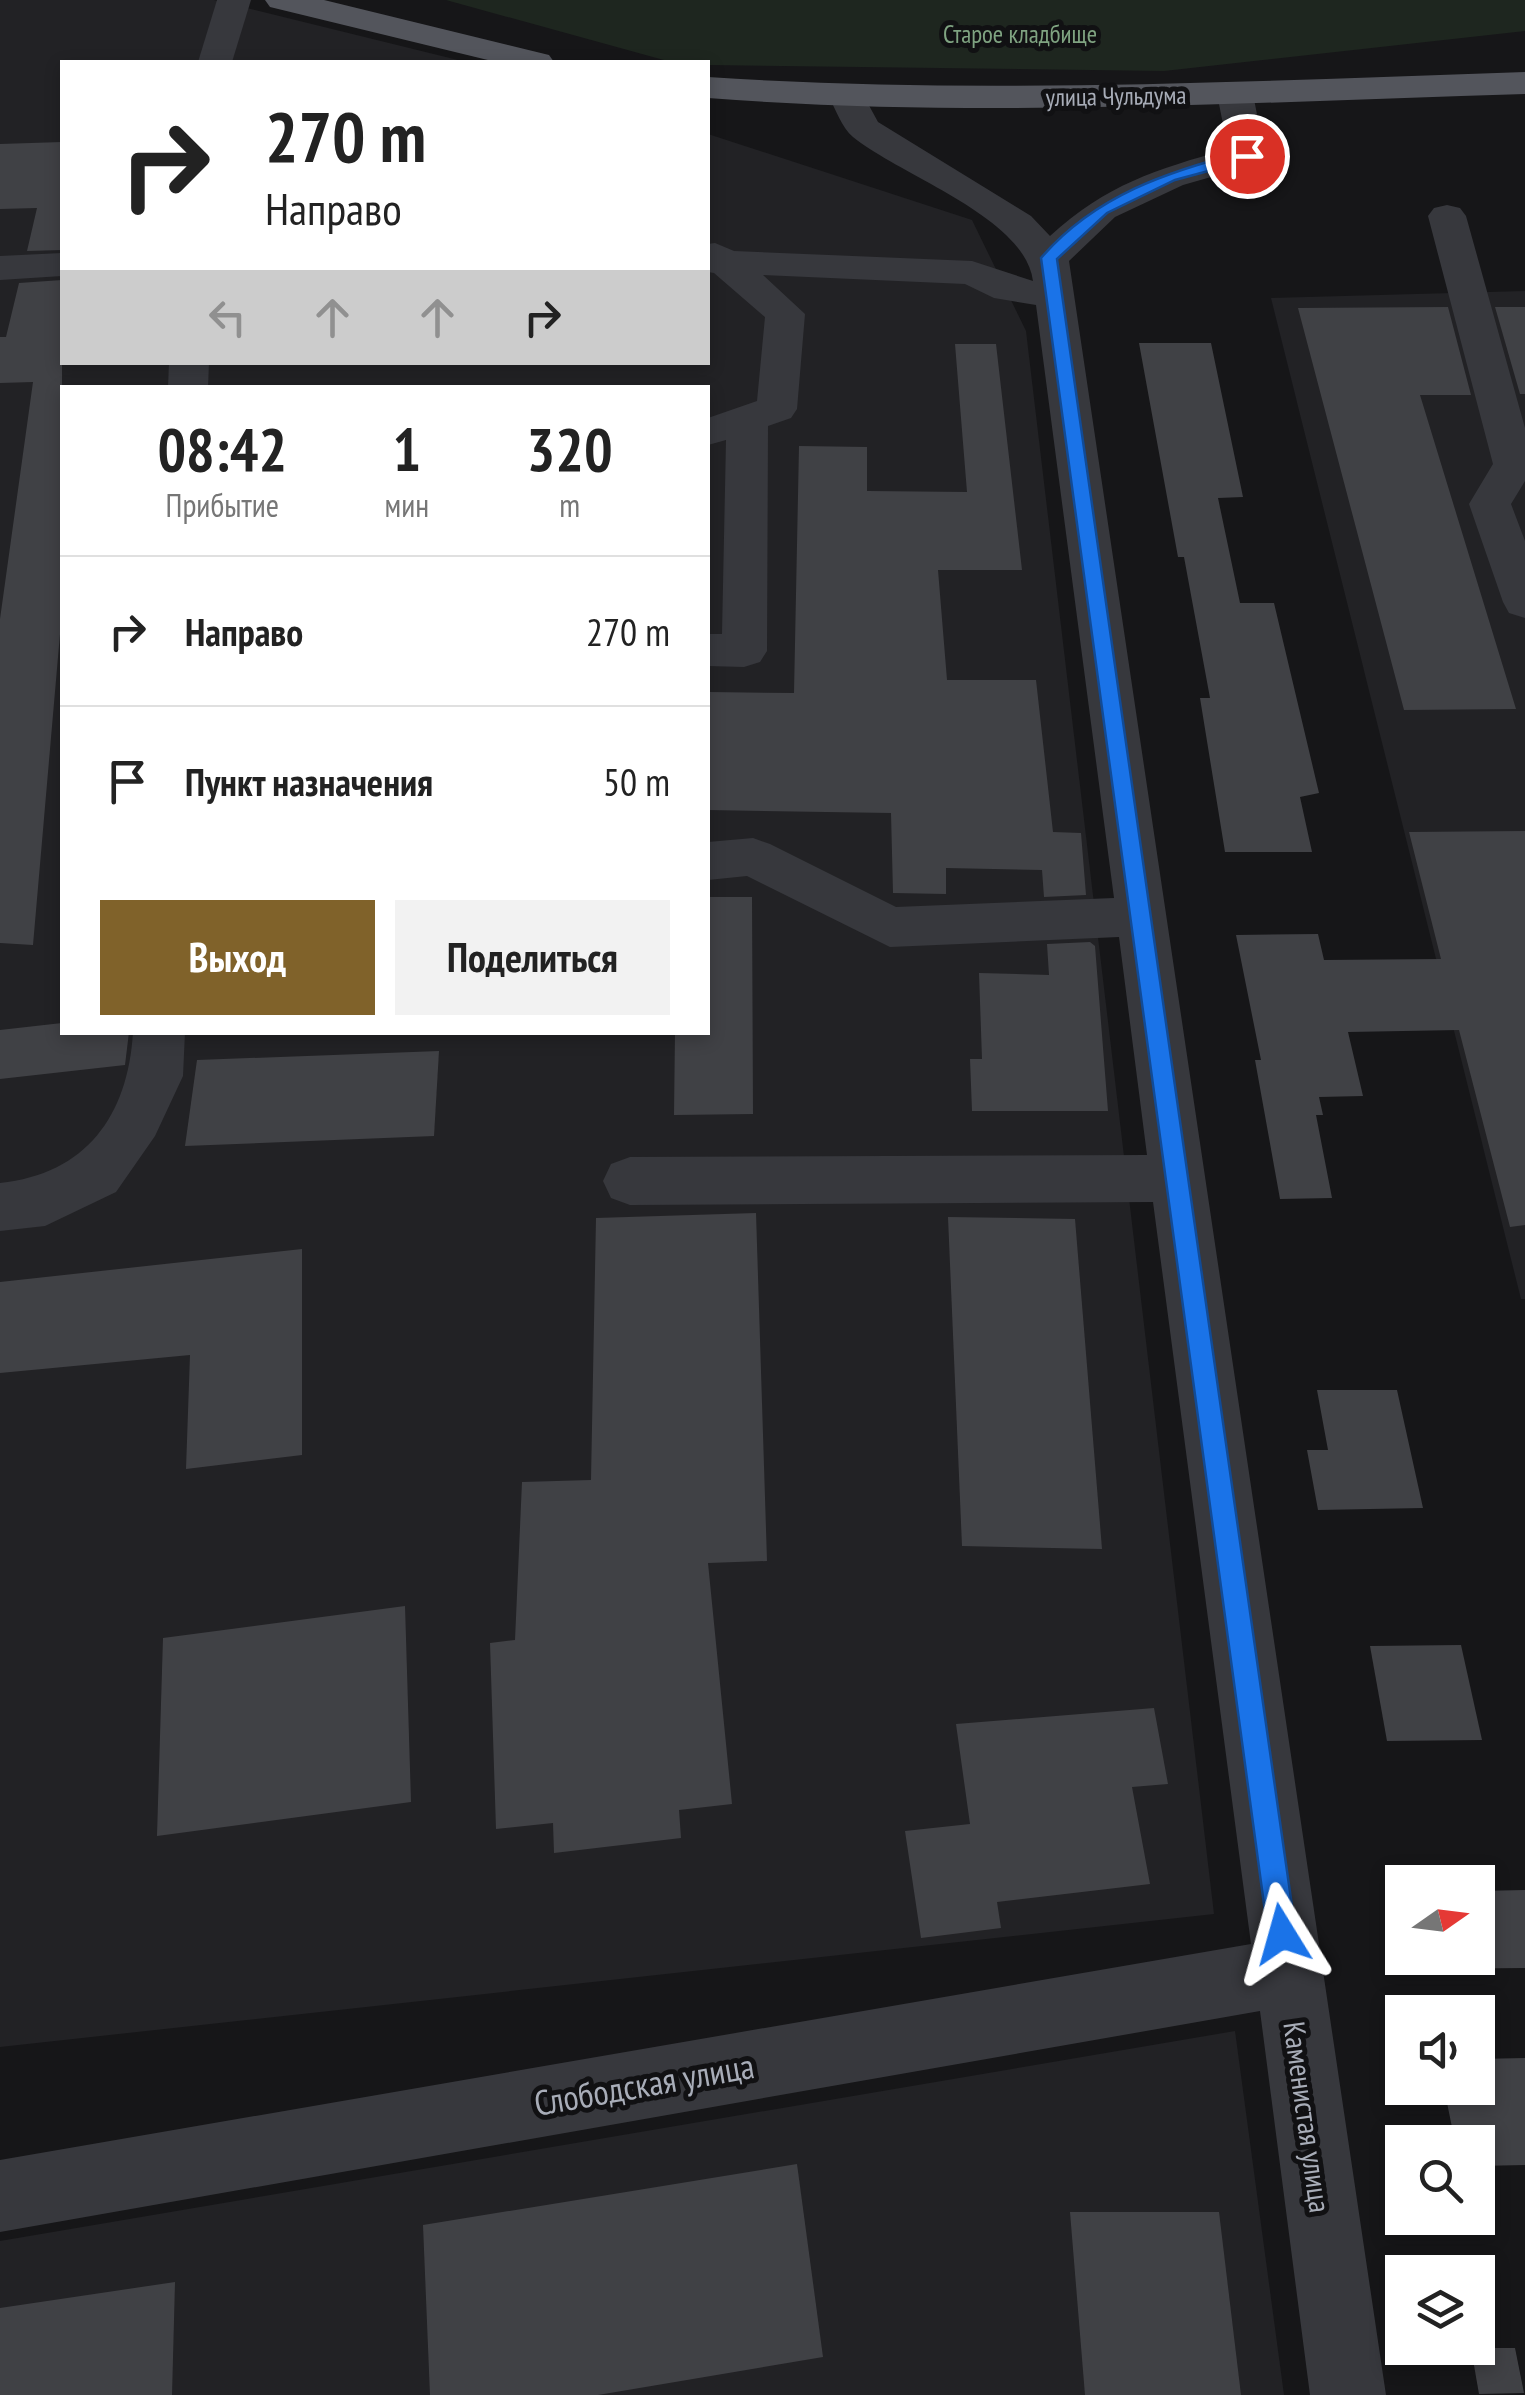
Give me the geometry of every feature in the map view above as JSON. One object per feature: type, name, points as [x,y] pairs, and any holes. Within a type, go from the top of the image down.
[{"type":"main road","points":[[282,0],[526,60]]},
{"type":"main road","name":"улица Чульдума","points":[[710,88],[847,97],[1235,94],[1525,83]]},
{"type":"street","points":[[216,60],[234,0]]},
{"type":"street","points":[[711,255],[972,273],[1008,290],[1052,276],[1102,209],[1170,177],[1247,156],[1235,94]]},
{"type":"street","points":[[847,97],[862,128],[1018,224],[1052,276]]},
{"type":"street","points":[[1447,216],[1514,464],[1490,504],[1525,602]]},
{"type":"street","points":[[710,650],[744,651],[727,425],[777,408],[785,314],[711,255]]},
{"type":"street","points":[[0,268],[60,265]]},
{"type":"street","name":"Каменистая улица","points":[[1052,276],[1348,2395]]},
{"type":"street","points":[[710,861],[752,857],[890,927],[1141,916]]},
{"type":"street","points":[[0,1207],[45,1202],[97,1175],[136,1120],[157,1076],[159,1035]]},
{"type":"street","points":[[630,1181],[1177,1178]]},
{"type":"street","name":"Слободская улица","points":[[0,2196],[1288,1972]]},
{"type":"shaded area","points":[[0,0],[214,0],[458,60],[60,60],[60,365],[710,365],[710,135],[972,220],[1026,331],[1214,1914],[0,2047]]},
{"type":"shaded area","points":[[1525,291],[1525,1299],[1521,1299],[1271,298]]},
{"type":"shaded area","points":[[1235,2031],[1284,2395],[0,2395],[0,2241]]},
{"type":"green space","name":"Старое кладбище","points":[[446,0],[1525,0],[1525,31],[1164,71],[710,65],[710,60],[664,60]]},
{"type":"building","points":[[60,142],[60,250],[27,251],[37,208],[0,209],[0,144]]},
{"type":"building","points":[[60,280],[62,365],[60,634],[33,945],[0,943],[0,619],[33,382],[0,383],[0,337],[6,337],[19,283]]},
{"type":"building","points":[[1448,307],[1471,395],[1420,395],[1516,709],[1404,710],[1298,308]]},
{"type":"building","points":[[1495,307],[1525,307],[1525,394],[1520,394]]},
{"type":"building","points":[[1139,343],[1211,343],[1243,497],[1218,498],[1240,603],[1274,603],[1319,793],[1300,797],[1312,852],[1225,852],[1200,698],[1210,698],[1184,557],[1178,557]]},
{"type":"building","points":[[955,344],[996,344],[1022,570],[938,570],[947,680],[1036,680],[1053,832],[1081,833],[1086,895],[1044,897],[1042,870],[946,868],[946,894],[893,893],[891,813],[710,810],[710,692],[794,693],[799,446],[867,447],[867,491],[967,492]]},
{"type":"building","points":[[1525,831],[1525,1225],[1510,1227],[1459,1030],[1348,1032],[1363,1096],[1319,1097],[1323,1115],[1316,1115],[1332,1198],[1280,1199],[1255,1060],[1261,1060],[1236,935],[1318,934],[1324,960],[1441,959],[1409,832]]},
{"type":"building","points":[[710,897],[752,897],[753,1114],[674,1115],[675,1035],[710,1035]]},
{"type":"building","points":[[1090,942],[1095,946],[1108,1111],[972,1111],[970,1059],[982,1059],[979,973],[1049,975],[1047,944]]},
{"type":"building","points":[[60,1023],[60,1035],[129,1035],[125,1065],[0,1079],[0,1030]]},
{"type":"building","points":[[439,1051],[434,1136],[185,1146],[197,1060]]},
{"type":"building","points":[[756,1213],[767,1561],[708,1563],[732,1804],[679,1810],[681,1838],[554,1853],[553,1823],[496,1829],[490,1643],[515,1640],[522,1482],[591,1480],[596,1218]]},
{"type":"building","points":[[948,1217],[1075,1219],[1102,1549],[962,1546]]},
{"type":"building","points":[[302,1249],[302,1455],[186,1469],[190,1355],[0,1373],[0,1282]]},
{"type":"building","points":[[1317,1390],[1397,1390],[1423,1508],[1318,1510],[1307,1450],[1328,1450]]},
{"type":"building","points":[[405,1606],[411,1802],[157,1836],[163,1638]]},
{"type":"building","points":[[1461,1645],[1482,1740],[1387,1741],[1370,1646]]},
{"type":"building","points":[[1154,1708],[1168,1784],[1132,1787],[1150,1884],[997,1902],[1001,1928],[921,1938],[905,1831],[970,1824],[956,1724]]},
{"type":"building","points":[[1525,1890],[1525,1968],[1495,1968],[1495,1891]]},
{"type":"building","points":[[1525,2058],[1525,2165],[1495,2166],[1495,2125],[1452,2125],[1447,2105],[1495,2105],[1495,2059]]},
{"type":"building","points":[[797,2164],[823,2357],[598,2395],[430,2395],[423,2225]]},
{"type":"building","points":[[1070,2212],[1219,2212],[1241,2395],[1085,2395]]},
{"type":"building","points":[[175,2282],[172,2395],[0,2395],[0,2308]]},
{"type":"building","points":[[1495,2348],[1515,2348],[1524,2393],[1479,2394],[1474,2365],[1495,2365]]},
{"type":"route","points":[[1247,156],[1170,177],[1102,209],[1049,258],[1282,1934]]}]
